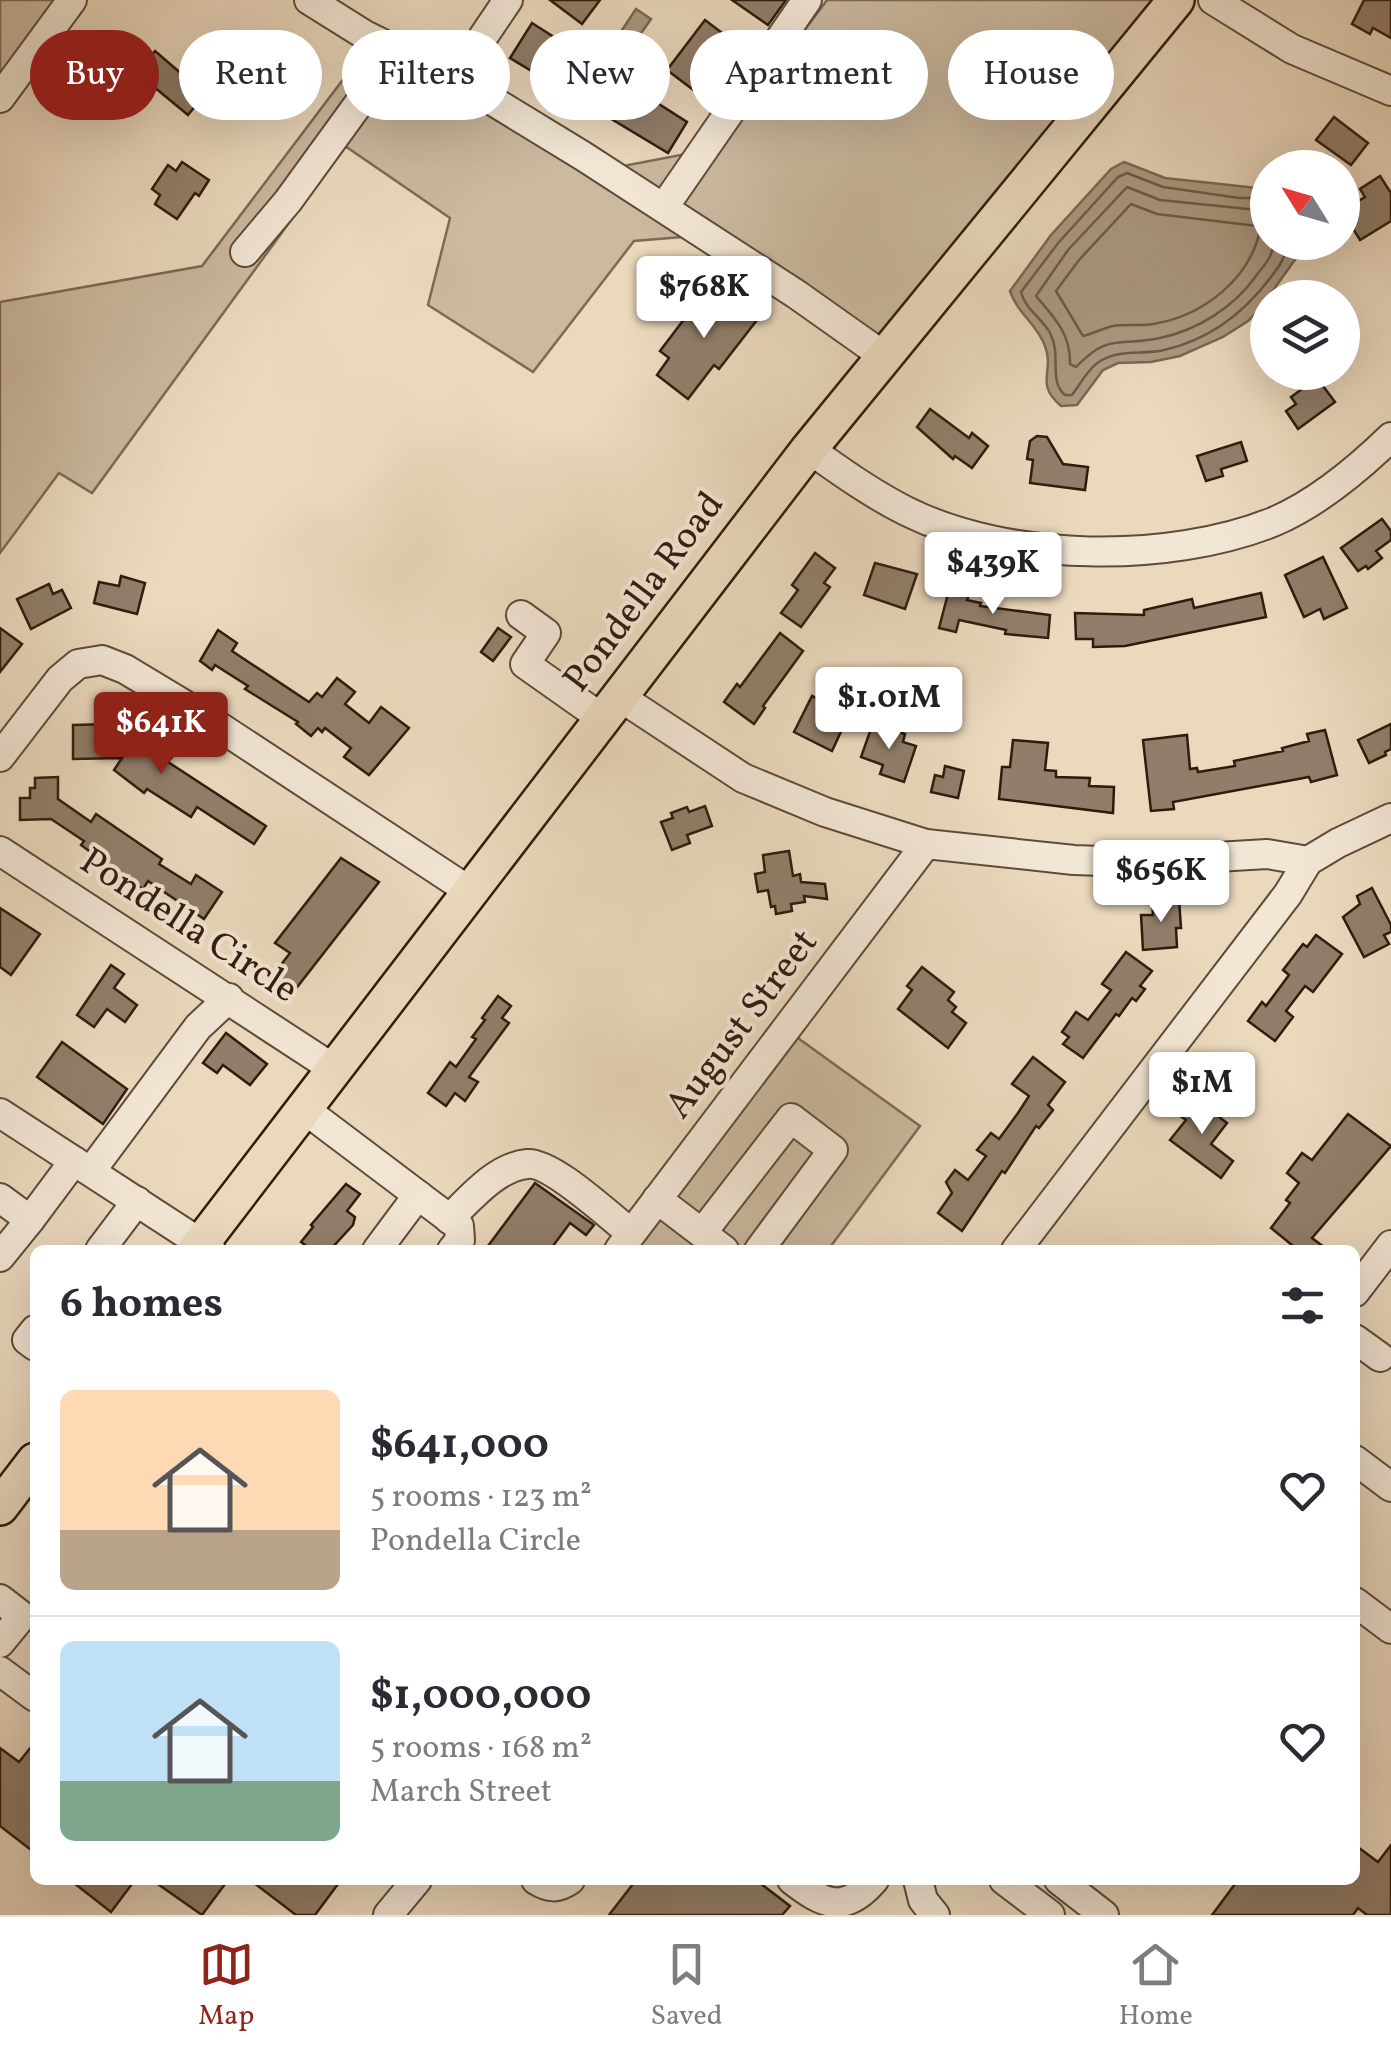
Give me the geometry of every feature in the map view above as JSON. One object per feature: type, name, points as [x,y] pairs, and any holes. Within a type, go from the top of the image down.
[{"type":"main road","name":"Pondella Road","points":[[205,1245],[334,1069],[809,449],[1176,0]]},
{"type":"main road","points":[[1,1504],[30,1467]]},
{"type":"street","points":[[0,98],[72,0]]},
{"type":"street","points":[[309,0],[361,30]]},
{"type":"street","points":[[488,30],[508,0]]},
{"type":"street","points":[[664,207],[807,0]]},
{"type":"street","points":[[1213,0],[1292,49],[1391,91]]},
{"type":"street","points":[[510,112],[664,207],[885,357]]},
{"type":"street","points":[[245,252],[347,120]]},
{"type":"street","points":[[809,449],[906,512],[934,523],[1022,547],[1080,552],[1143,550],[1264,525],[1331,487],[1391,437]]},
{"type":"street","points":[[520,614],[546,633],[525,664],[743,778],[825,812],[926,844],[1074,860],[1150,862],[1267,854],[1308,861]]},
{"type":"street","points":[[0,757],[60,680],[78,664],[102,660],[126,669],[203,716],[470,892]]},
{"type":"street","points":[[1020,1245],[1288,894],[1308,861],[1391,818]]},
{"type":"street","name":"August Street","points":[[625,1242],[926,844]]},
{"type":"street","name":"Pondella Circle","points":[[0,851],[334,1069]]},
{"type":"street","points":[[0,1257],[83,1166],[198,1027],[229,998]]},
{"type":"street","points":[[304,1110],[450,1219],[462,1233],[455,1245]]},
{"type":"street","points":[[0,1114],[196,1245]]},
{"type":"street","points":[[657,1199],[713,1242],[791,1118],[833,1150],[763,1245]]},
{"type":"street","points":[[450,1219],[496,1178],[529,1163],[548,1168],[625,1242]]},
{"type":"street","points":[[380,1245],[418,1196]]},
{"type":"street","points":[[0,1198],[30,1220]]},
{"type":"street","points":[[104,1245],[137,1202]]},
{"type":"street","points":[[1360,1285],[1391,1245]]},
{"type":"street","points":[[1360,1342],[1380,1358]]},
{"type":"street","points":[[1360,1464],[1391,1487]]},
{"type":"street","points":[[0,1643],[19,1605]]},
{"type":"street","points":[[1360,1606],[1391,1629]]},
{"type":"street","points":[[0,1671],[30,1692]]},
{"type":"street","points":[[388,1915],[413,1885]]},
{"type":"street","points":[[798,1885],[814,1897],[839,1903],[862,1894],[870,1885]]},
{"type":"street","points":[[919,1885],[923,1900],[935,1915]]},
{"type":"street","points":[[1011,1885],[1050,1915]]},
{"type":"street","points":[[1065,1885],[1104,1915]]},
{"type":"shaded area","points":[[0,0],[66,0],[44,30],[30,30],[30,49],[0,90]]},
{"type":"shaded area","points":[[827,0],[1163,0],[1114,60],[1114,30],[948,30],[948,120],[1065,120],[886,339],[719,234],[634,241],[533,372],[428,305],[450,218],[345,146],[92,493],[59,473],[0,553],[0,302],[202,266],[312,120],[322,120],[322,107],[342,81],[342,120],[510,120],[510,108],[613,168],[717,148],[738,120],[928,120],[928,30],[805,30]]},
{"type":"shaded area","points":[[784,1028],[920,1126],[832,1245],[624,1245]]},
{"type":"water","points":[[636,9],[651,19],[643,30],[622,30]]},
{"type":"water","points":[[1124,162],[1165,178],[1250,187],[1250,260],[1295,260],[1281,280],[1250,280],[1250,319],[1223,337],[1180,356],[1118,363],[1103,370],[1077,405],[1061,406],[1047,384],[1045,346],[1010,291],[1051,235],[1111,169]]},
{"type":"building","points":[[550,0],[600,0],[582,24]]},
{"type":"building","points":[[732,0],[786,0],[768,25]]},
{"type":"building","points":[[1364,0],[1391,0],[1391,38],[1373,28],[1370,34],[1352,24]]},
{"type":"building","points":[[705,20],[718,30],[697,30]]},
{"type":"building","points":[[532,23],[543,30],[530,30],[530,70],[510,58]]},
{"type":"building","points":[[690,40],[690,87],[670,72],[670,66]]},
{"type":"building","points":[[159,54],[179,72],[179,108],[159,91]]},
{"type":"building","points":[[670,111],[687,122],[668,153],[613,120],[670,120]]},
{"type":"building","points":[[1334,117],[1368,143],[1360,153],[1360,150],[1330,150],[1316,140]]},
{"type":"building","points":[[182,162],[209,180],[177,219],[155,204],[160,195],[152,189],[168,165],[176,171]]},
{"type":"building","points":[[1380,176],[1391,193],[1391,221],[1360,240],[1360,200],[1365,197],[1360,189]]},
{"type":"building","points":[[710,285],[757,320],[719,369],[714,365],[688,399],[657,375],[669,358],[660,351]]},
{"type":"building","points":[[1301,390],[1326,390],[1335,402],[1298,429],[1286,411],[1296,404],[1291,397]]},
{"type":"building","points":[[930,409],[969,438],[972,433],[988,446],[972,468],[955,456],[953,459],[917,427]]},
{"type":"building","points":[[1037,436],[1047,437],[1063,464],[1088,467],[1085,490],[1030,483],[1033,460],[1027,459],[1030,441]]},
{"type":"building","points":[[1241,442],[1247,461],[1221,469],[1223,476],[1206,481],[1197,456]]},
{"type":"building","points":[[1382,519],[1391,531],[1391,540],[1376,551],[1382,558],[1368,569],[1366,566],[1358,571],[1341,548]]},
{"type":"building","points":[[815,553],[835,568],[824,583],[830,587],[801,627],[781,613],[798,590],[792,585]]},
{"type":"building","points":[[1323,557],[1347,608],[1324,619],[1320,609],[1304,617],[1285,575]]},
{"type":"building","points":[[875,563],[917,574],[905,609],[864,595]]},
{"type":"building","points":[[121,576],[145,583],[137,614],[94,603],[99,582],[119,586]]},
{"type":"building","points":[[49,584],[53,594],[62,590],[71,608],[31,629],[17,599]]},
{"type":"building","points":[[949,590],[969,595],[967,600],[981,603],[980,606],[1050,615],[1048,638],[1005,634],[1006,630],[959,620],[956,632],[939,628]]},
{"type":"building","points":[[1261,593],[1266,617],[1125,646],[1093,647],[1093,639],[1076,639],[1075,613],[1144,615],[1144,610],[1192,599],[1194,608]]},
{"type":"building","points":[[0,628],[22,644],[0,672]]},
{"type":"building","points":[[498,628],[511,637],[493,661],[481,652]]},
{"type":"building","points":[[218,630],[237,643],[232,651],[309,702],[317,693],[322,697],[337,678],[355,692],[345,704],[369,723],[381,707],[409,728],[369,775],[344,757],[351,748],[325,728],[322,732],[318,728],[311,736],[298,722],[245,689],[248,686],[215,665],[212,670],[200,661]]},
{"type":"building","points":[[780,633],[803,651],[754,724],[724,702]]},
{"type":"building","points":[[812,696],[841,710],[836,719],[845,723],[832,751],[794,732]]},
{"type":"building","points":[[873,723],[905,734],[903,742],[916,746],[904,782],[880,774],[883,765],[861,757]]},
{"type":"building","points":[[112,724],[112,731],[143,752],[146,748],[152,752],[159,743],[175,753],[168,762],[266,826],[254,844],[197,807],[191,817],[147,789],[144,793],[114,770],[122,758],[73,759],[73,725]]},
{"type":"building","points":[[1391,724],[1391,749],[1369,763],[1358,740]]},
{"type":"building","points":[[1325,730],[1337,775],[1173,802],[1174,809],[1151,811],[1143,740],[1187,735],[1190,769],[1197,768],[1198,772],[1235,766],[1234,761],[1283,751],[1282,748],[1309,741],[1307,734]]},
{"type":"building","points":[[1013,740],[1048,743],[1045,770],[1056,771],[1056,777],[1090,778],[1089,786],[1114,787],[1113,813],[999,799],[1002,767],[1010,767]]},
{"type":"building","points":[[945,766],[964,771],[958,798],[931,792],[935,775],[943,777]]},
{"type":"building","points":[[58,777],[58,799],[91,822],[96,814],[191,884],[196,875],[222,892],[204,919],[148,881],[143,889],[124,877],[81,845],[84,841],[51,819],[20,820],[20,798],[30,798],[35,778]]},
{"type":"building","points":[[705,806],[712,826],[687,835],[690,843],[672,850],[661,822],[687,807],[689,812]]},
{"type":"building","points":[[789,851],[793,876],[800,874],[801,882],[825,884],[827,899],[804,896],[805,902],[791,904],[792,911],[776,914],[768,890],[758,892],[755,874],[765,872],[763,855]]},
{"type":"building","points":[[341,858],[379,882],[291,995],[270,979],[290,953],[275,943]]},
{"type":"building","points":[[1372,888],[1391,932],[1384,935],[1389,944],[1364,957],[1343,917],[1360,904],[1357,896]]},
{"type":"building","points":[[1179,899],[1181,928],[1176,928],[1177,947],[1143,950],[1141,915],[1153,915],[1152,901]]},
{"type":"building","points":[[0,908],[40,934],[11,975],[0,967]]},
{"type":"building","points":[[1316,935],[1342,954],[1313,992],[1305,986],[1286,1011],[1293,1017],[1275,1041],[1248,1021],[1262,1002],[1266,1006],[1289,975],[1283,970],[1303,944],[1307,947]]},
{"type":"building","points":[[1126,952],[1152,971],[1140,986],[1145,989],[1136,1001],[1132,998],[1119,1016],[1116,1014],[1083,1058],[1063,1044],[1069,1037],[1062,1032],[1076,1012],[1088,1020],[1111,990],[1102,984]]},
{"type":"building","points":[[111,965],[124,974],[114,988],[137,1005],[125,1022],[107,1009],[94,1027],[77,1015]]},
{"type":"building","points":[[922,967],[954,992],[948,1000],[956,1007],[952,1012],[966,1023],[948,1048],[898,1009],[912,990],[907,986]]},
{"type":"building","points":[[498,996],[511,1006],[502,1018],[509,1023],[469,1077],[478,1082],[465,1101],[455,1093],[446,1106],[428,1093],[450,1062],[456,1067]]},
{"type":"building","points":[[226,1033],[267,1064],[250,1085],[223,1065],[217,1073],[203,1063]]},
{"type":"building","points":[[62,1042],[127,1089],[103,1124],[37,1077]]},
{"type":"building","points":[[1033,1057],[1065,1082],[1048,1105],[1053,1110],[1039,1128],[1036,1126],[1005,1173],[1002,1171],[962,1231],[938,1213],[952,1193],[946,1182],[955,1170],[968,1180],[986,1156],[977,1150],[991,1133],[999,1139],[1018,1113],[1029,1096],[1012,1084]]},
{"type":"building","points":[[1193,1097],[1227,1123],[1211,1144],[1233,1161],[1221,1178],[1170,1140],[1186,1120],[1179,1115]]},
{"type":"building","points":[[1348,1114],[1391,1146],[1312,1238],[1321,1245],[1292,1245],[1271,1228],[1299,1183],[1287,1173],[1302,1153],[1312,1160]]},
{"type":"building","points":[[535,1183],[594,1225],[586,1235],[570,1223],[554,1245],[489,1245]]},
{"type":"building","points":[[346,1184],[360,1194],[347,1211],[355,1217],[353,1225],[335,1245],[301,1242]]},
{"type":"building","points":[[0,1748],[19,1762],[30,1748],[30,1849],[0,1826]]},
{"type":"building","points":[[1391,1845],[1391,1915],[1367,1915],[1358,1908],[1353,1915],[1212,1915],[1234,1885],[1360,1885],[1360,1849],[1378,1862]]},
{"type":"building","points":[[76,1885],[131,1885],[111,1912]]},
{"type":"building","points":[[159,1885],[224,1885],[202,1915]]},
{"type":"building","points":[[257,1885],[337,1885],[315,1915],[296,1915]]},
{"type":"building","points":[[632,1885],[763,1885],[790,1906],[782,1915],[609,1915]]}]
